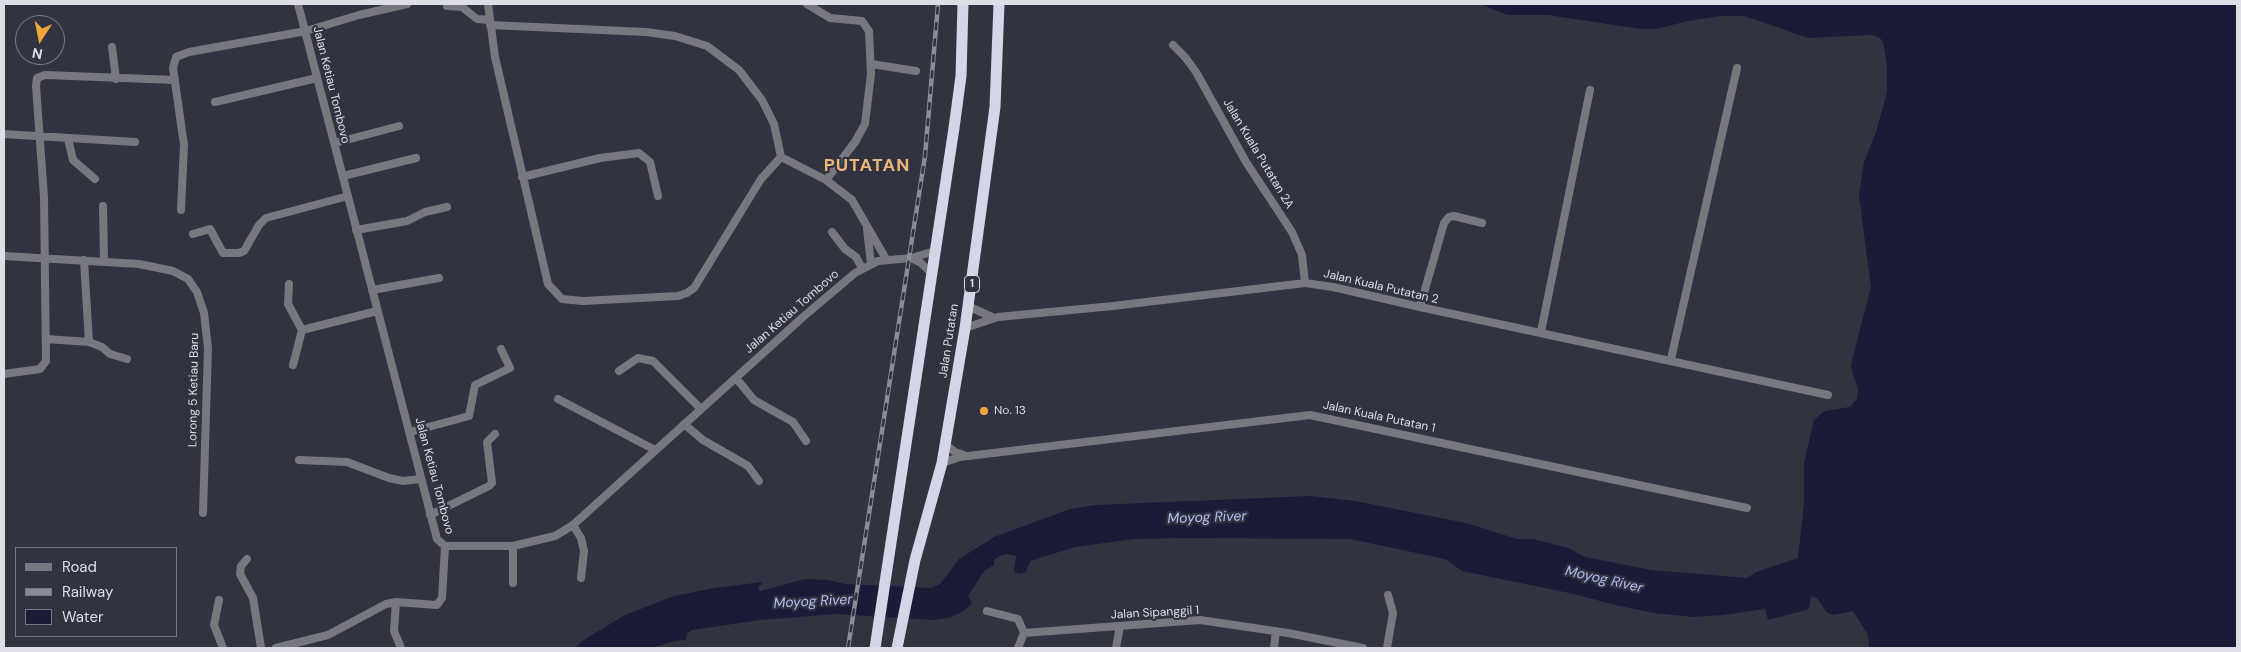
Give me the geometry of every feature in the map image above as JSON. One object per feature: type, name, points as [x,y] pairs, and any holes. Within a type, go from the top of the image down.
[{"type":"highway","points":[[874,648],[887,572],[960,76],[963,4]]},
{"type":"highway","name":"Jalan Putatan","points":[[897,648],[915,560],[942,463],[965,328],[995,107],[999,4]]},
{"type":"street","name":"Jalan Ketiau Tombovo","points":[[298,4],[430,515],[437,539],[445,546],[513,546],[549,538],[573,525],[803,317],[862,268],[886,259],[910,258],[935,250]]},
{"type":"street","points":[[181,210],[184,146],[175,80],[174,62],[176,57],[182,54],[306,31],[359,15],[407,4]]},
{"type":"street","points":[[488,4],[494,57],[548,284],[562,299],[583,302],[678,296],[694,288],[761,179],[781,158]]},
{"type":"street","points":[[807,4],[821,15],[830,18],[857,19],[866,24],[869,31],[871,64],[869,100],[865,124],[855,142],[826,180]]},
{"type":"street","points":[[447,6],[462,8],[477,19],[490,22],[660,34],[707,46],[739,70],[762,100],[774,124],[781,158]]},
{"type":"street","name":"Jalan Kuala Putatan 2A","points":[[1173,45],[1196,72],[1246,162],[1292,232],[1302,255],[1305,283]]},
{"type":"street","points":[[112,47],[116,79]]},
{"type":"street","points":[[871,64],[916,70]]},
{"type":"street","points":[[1671,359],[1737,68]]},
{"type":"street","points":[[4,374],[40,369],[44,366],[46,339],[44,197],[38,138],[37,78],[41,76],[175,80]]},
{"type":"street","points":[[215,102],[317,78]]},
{"type":"street","points":[[1541,332],[1590,90]]},
{"type":"street","points":[[335,143],[399,126]]},
{"type":"street","points":[[4,134],[38,138],[135,142]]},
{"type":"street","points":[[68,139],[73,160],[95,180]]},
{"type":"street","points":[[522,177],[600,158],[639,153],[650,162],[658,196]]},
{"type":"street","points":[[343,176],[416,158]]},
{"type":"street","points":[[781,158],[826,180],[852,200],[886,259]]},
{"type":"street","points":[[192,234],[210,229],[223,253],[239,253],[244,250],[259,225],[266,218],[348,196]]},
{"type":"street","points":[[103,206],[104,261]]},
{"type":"street","points":[[356,230],[408,221],[425,212],[447,207]]},
{"type":"street","points":[[1420,308],[1444,223],[1448,217],[1454,216],[1482,223]]},
{"type":"street","points":[[867,228],[871,264]]},
{"type":"street","points":[[832,232],[845,249],[856,257],[862,268]]},
{"type":"street","name":"Lorong 5 Ketiau Baru","points":[[4,256],[158,266],[188,279],[197,292],[204,313],[208,348],[203,513]]},
{"type":"street","points":[[910,258],[921,263],[931,273]]},
{"type":"street","points":[[84,260],[89,342]]},
{"type":"street","points":[[372,290],[439,278]]},
{"type":"street","name":"Jalan Kuala Putatan 2","points":[[965,328],[994,318],[1305,283],[1333,286],[1420,308],[1671,359],[1828,395]]},
{"type":"street","points":[[289,284],[288,304],[302,330],[293,366]]},
{"type":"street","points":[[968,306],[994,318]]},
{"type":"street","points":[[302,330],[377,310]]},
{"type":"street","points":[[46,339],[89,342],[102,347],[110,354],[127,359]]},
{"type":"street","points":[[410,432],[469,416],[475,384],[510,368],[501,349]]},
{"type":"street","points":[[619,371],[638,358],[653,361],[701,409]]},
{"type":"street","points":[[736,378],[754,400],[793,422],[806,441]]},
{"type":"street","points":[[558,399],[655,450]]},
{"type":"street","name":"Jalan Kuala Putatan 1","points":[[942,463],[954,458],[1310,415],[1747,508]]},
{"type":"street","points":[[684,424],[703,440],[748,466],[760,481]]},
{"type":"street","points":[[430,515],[492,483],[487,442],[494,434]]},
{"type":"street","name":"Jalan Kuala Putatan 1","points":[[945,444],[954,452],[971,456]]},
{"type":"street","points":[[299,460],[347,462],[389,478],[403,481],[421,479]]},
{"type":"street","points":[[573,525],[581,538],[584,551],[581,578]]},
{"type":"street","points":[[276,648],[328,635],[374,608],[396,602],[432,605],[441,603],[445,546]]},
{"type":"street","points":[[513,546],[513,583]]},
{"type":"street","points":[[247,559],[241,566],[240,574],[253,598],[261,648]]},
{"type":"street","points":[[1386,648],[1393,613],[1388,594]]},
{"type":"street","points":[[219,600],[214,625],[223,648]]},
{"type":"street","points":[[396,602],[394,631],[401,648]]},
{"type":"street","points":[[987,611],[1018,619],[1024,633],[1021,636],[1018,648]]},
{"type":"street","name":"Jalan Sipanggil 1","points":[[1024,633],[1200,620],[1276,631],[1363,648]]},
{"type":"street","points":[[1116,648],[1120,626]]},
{"type":"street","points":[[1274,648],[1276,631]]},
{"type":"water","name":"Moyog River","points":[[1480,4],[2237,4],[2237,648],[1869,648],[1868,635],[1853,611],[1833,615],[1826,612],[1817,598],[1811,596],[1809,608],[1806,610],[1768,620],[1765,609],[1693,617],[1654,613],[1462,571],[1445,559],[1350,539],[1184,538],[1134,539],[1075,547],[1030,561],[1026,572],[1019,574],[1014,572],[1016,556],[1007,554],[1000,556],[994,560],[994,565],[984,571],[968,596],[972,603],[962,612],[948,618],[933,620],[836,614],[760,620],[692,630],[687,634],[686,640],[674,641],[652,648],[575,648],[582,641],[625,615],[674,596],[714,588],[763,582],[758,588],[760,591],[805,579],[828,580],[845,584],[931,588],[940,584],[959,559],[994,537],[1070,509],[1096,505],[1310,496],[1355,501],[1466,523],[1517,539],[1533,539],[1568,548],[1585,557],[1651,570],[1747,578],[1756,572],[1798,558],[1804,503],[1804,463],[1814,420],[1825,411],[1850,407],[1857,399],[1858,389],[1851,368],[1852,360],[1871,287],[1859,196],[1864,162],[1876,132],[1887,92],[1887,64],[1883,42],[1880,38],[1872,35],[1808,38],[1745,16],[1720,16],[1656,29],[1641,29],[1548,15],[1507,15]]},
{"type":"railway","points":[[848,648],[925,156],[938,4]]},
{"type":"place","name":"No. 13","points":[[984,411]]},
{"type":"district","name":"PUTATAN","points":[[867,166]]}]
